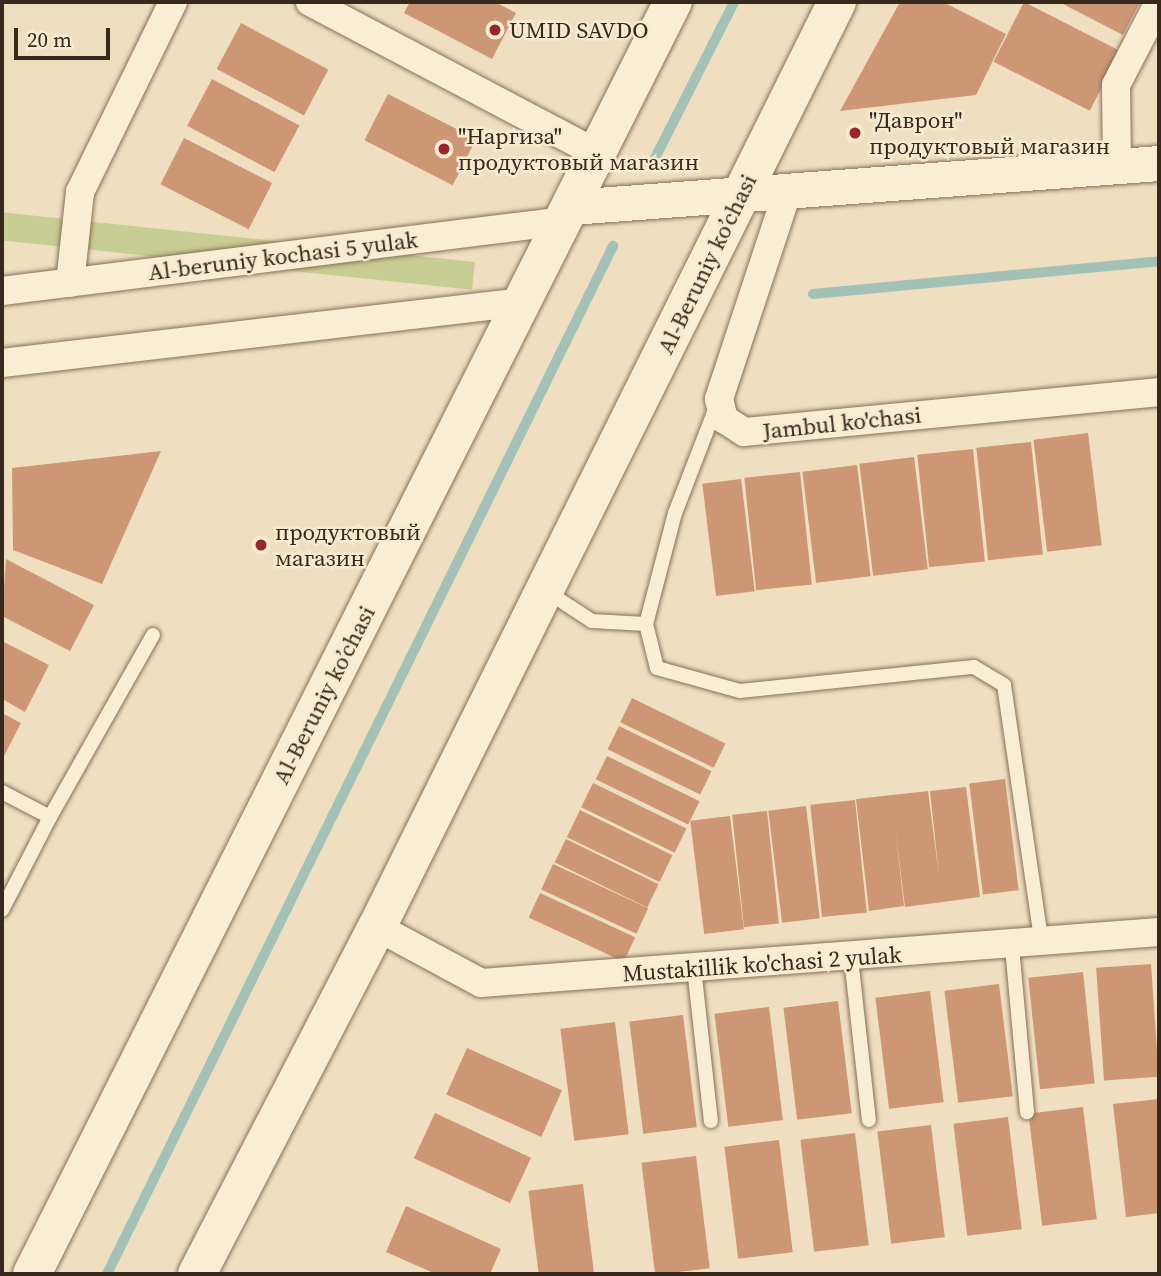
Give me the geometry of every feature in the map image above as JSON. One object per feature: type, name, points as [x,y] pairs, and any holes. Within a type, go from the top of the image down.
[{"type":"main road","name":"Al-Beruniy ko’chasi","points":[[32,1274],[673,2]]},
{"type":"main road","name":"Al-Beruniy ko’chasi","points":[[197,1274],[377,927],[837,2]]},
{"type":"street","points":[[70,282],[80,192],[173,2]]},
{"type":"street","points":[[310,2],[598,154]]},
{"type":"street","points":[[1118,168],[1116,85],[1159,2]]},
{"type":"street","points":[[567,214],[1159,163]]},
{"type":"street","points":[[719,400],[787,193]]},
{"type":"street","name":"Al-beruniy kochasi 5 yulak","points":[[2,291],[567,214]]},
{"type":"street","points":[[2,363],[523,302]]},
{"type":"street","name":"Jambul ko'chasi","points":[[719,400],[724,419],[744,432],[1159,391]]},
{"type":"street","name":"Mustakillik ko'chasi 2 yulak","points":[[377,927],[481,983],[1012,947],[1159,932]]},
{"type":"lane","points":[[719,400],[675,513],[646,624],[657,668],[740,691],[974,667],[1004,685],[1042,944]]},
{"type":"lane","points":[[545,590],[592,621],[646,624]]},
{"type":"lane","points":[[2,910],[50,817],[153,635]]},
{"type":"lane","points":[[2,792],[50,817]]},
{"type":"lane","points":[[1012,947],[1027,1112]]},
{"type":"lane","points":[[851,958],[869,1120]]},
{"type":"lane","points":[[694,968],[711,1121]]},
{"type":"green space","points":[[2,212],[475,262],[472,290],[2,240]]},
{"type":"building","points":[[410,2],[495,2],[516,13],[492,59],[404,13]]},
{"type":"building","points":[[900,2],[943,2],[1006,34],[976,95],[840,111]]},
{"type":"building","points":[[1024,2],[1120,51],[1090,111],[994,62]]},
{"type":"building","points":[[1059,2],[1140,2],[1123,35]]},
{"type":"building","points":[[241,23],[328,69],[304,115],[217,69]]},
{"type":"building","points":[[212,79],[299,125],[275,172],[187,126]]},
{"type":"building","points":[[388,94],[476,139],[453,185],[364,140]]},
{"type":"building","points":[[184,138],[272,183],[249,229],[160,184]]},
{"type":"building","points":[[1088,433],[1102,545],[1047,552],[1033,440]]},
{"type":"building","points":[[1031,442],[1043,554],[988,560],[976,448]]},
{"type":"building","points":[[973,449],[985,561],[929,567],[917,455]]},
{"type":"building","points":[[161,451],[102,584],[13,550],[12,468]]},
{"type":"building","points":[[914,457],[928,569],[873,576],[859,464]]},
{"type":"building","points":[[857,465],[871,576],[816,583],[802,472]]},
{"type":"building","points":[[800,472],[812,584],[756,590],[744,478]]},
{"type":"building","points":[[741,479],[755,591],[716,596],[702,484]]},
{"type":"building","points":[[6,559],[94,605],[70,651],[2,616]]},
{"type":"building","points":[[2,641],[49,665],[25,712],[2,699]]},
{"type":"building","points":[[632,698],[725,744],[714,768],[620,722]]},
{"type":"building","points":[[2,713],[21,723],[2,760]]},
{"type":"building","points":[[619,726],[712,771],[700,795],[608,749]]},
{"type":"building","points":[[607,756],[700,801],[688,825],[596,779]]},
{"type":"building","points":[[1005,779],[1019,890],[983,895],[969,783]]},
{"type":"building","points":[[593,783],[686,829],[675,853],[581,807]]},
{"type":"building","points":[[966,787],[980,897],[905,907],[895,828],[904,906],[869,911],[856,799],[928,791],[939,875],[930,791]]},
{"type":"building","points":[[855,800],[867,912],[822,917],[810,805]]},
{"type":"building","points":[[806,806],[820,918],[782,923],[768,811]]},
{"type":"building","points":[[580,810],[673,855],[659,882],[567,837]]},
{"type":"building","points":[[767,811],[779,923],[744,927],[732,815]]},
{"type":"building","points":[[730,816],[744,929],[704,934],[690,821]]},
{"type":"building","points":[[566,839],[659,884],[647,908],[555,862]]},
{"type":"building","points":[[553,864],[648,908],[636,934],[541,889]]},
{"type":"building","points":[[540,893],[635,937],[624,962],[529,917]]},
{"type":"building","points":[[1151,964],[1159,1077],[1104,1081],[1096,968]]},
{"type":"building","points":[[1083,972],[1095,1083],[1040,1089],[1028,978]]},
{"type":"building","points":[[999,984],[1013,1096],[958,1103],[944,991]]},
{"type":"building","points":[[930,991],[944,1102],[889,1109],[875,998]]},
{"type":"building","points":[[838,1001],[852,1113],[797,1120],[783,1008]]},
{"type":"building","points":[[769,1007],[783,1120],[728,1127],[714,1014]]},
{"type":"building","points":[[683,1015],[697,1127],[643,1134],[629,1022]]},
{"type":"building","points":[[615,1022],[629,1134],[574,1141],[560,1029]]},
{"type":"building","points":[[467,1048],[562,1090],[541,1137],[446,1095]]},
{"type":"building","points":[[1159,1099],[1159,1213],[1126,1217],[1113,1104]]},
{"type":"building","points":[[1083,1107],[1097,1219],[1042,1226],[1028,1114]]},
{"type":"building","points":[[435,1113],[531,1158],[510,1203],[414,1158]]},
{"type":"building","points":[[1008,1117],[1022,1229],[967,1236],[953,1124]]},
{"type":"building","points":[[931,1125],[945,1237],[891,1244],[877,1132]]},
{"type":"building","points":[[855,1133],[869,1245],[814,1252],[800,1140]]},
{"type":"building","points":[[779,1140],[793,1252],[738,1259],[724,1147]]},
{"type":"building","points":[[696,1156],[710,1268],[655,1274],[641,1163]]},
{"type":"building","points":[[583,1184],[594,1274],[539,1274],[528,1191]]},
{"type":"building","points":[[406,1206],[501,1249],[490,1274],[436,1274],[386,1252]]},
{"type":"waterway","points":[[653,162],[734,2]]},
{"type":"waterway","points":[[107,1274],[613,246]]},
{"type":"waterway","points":[[813,294],[1159,261]]},
{"type":"place","name":"UMID SAVDO","points":[[495,30]]},
{"type":"place","name":"\"Даврон\" продуктовый магазин","points":[[855,133]]},
{"type":"place","name":"\"Наргиза\" продуктовый магазин","points":[[444,149]]},
{"type":"place","name":"продуктовый магазин","points":[[261,545]]}]
